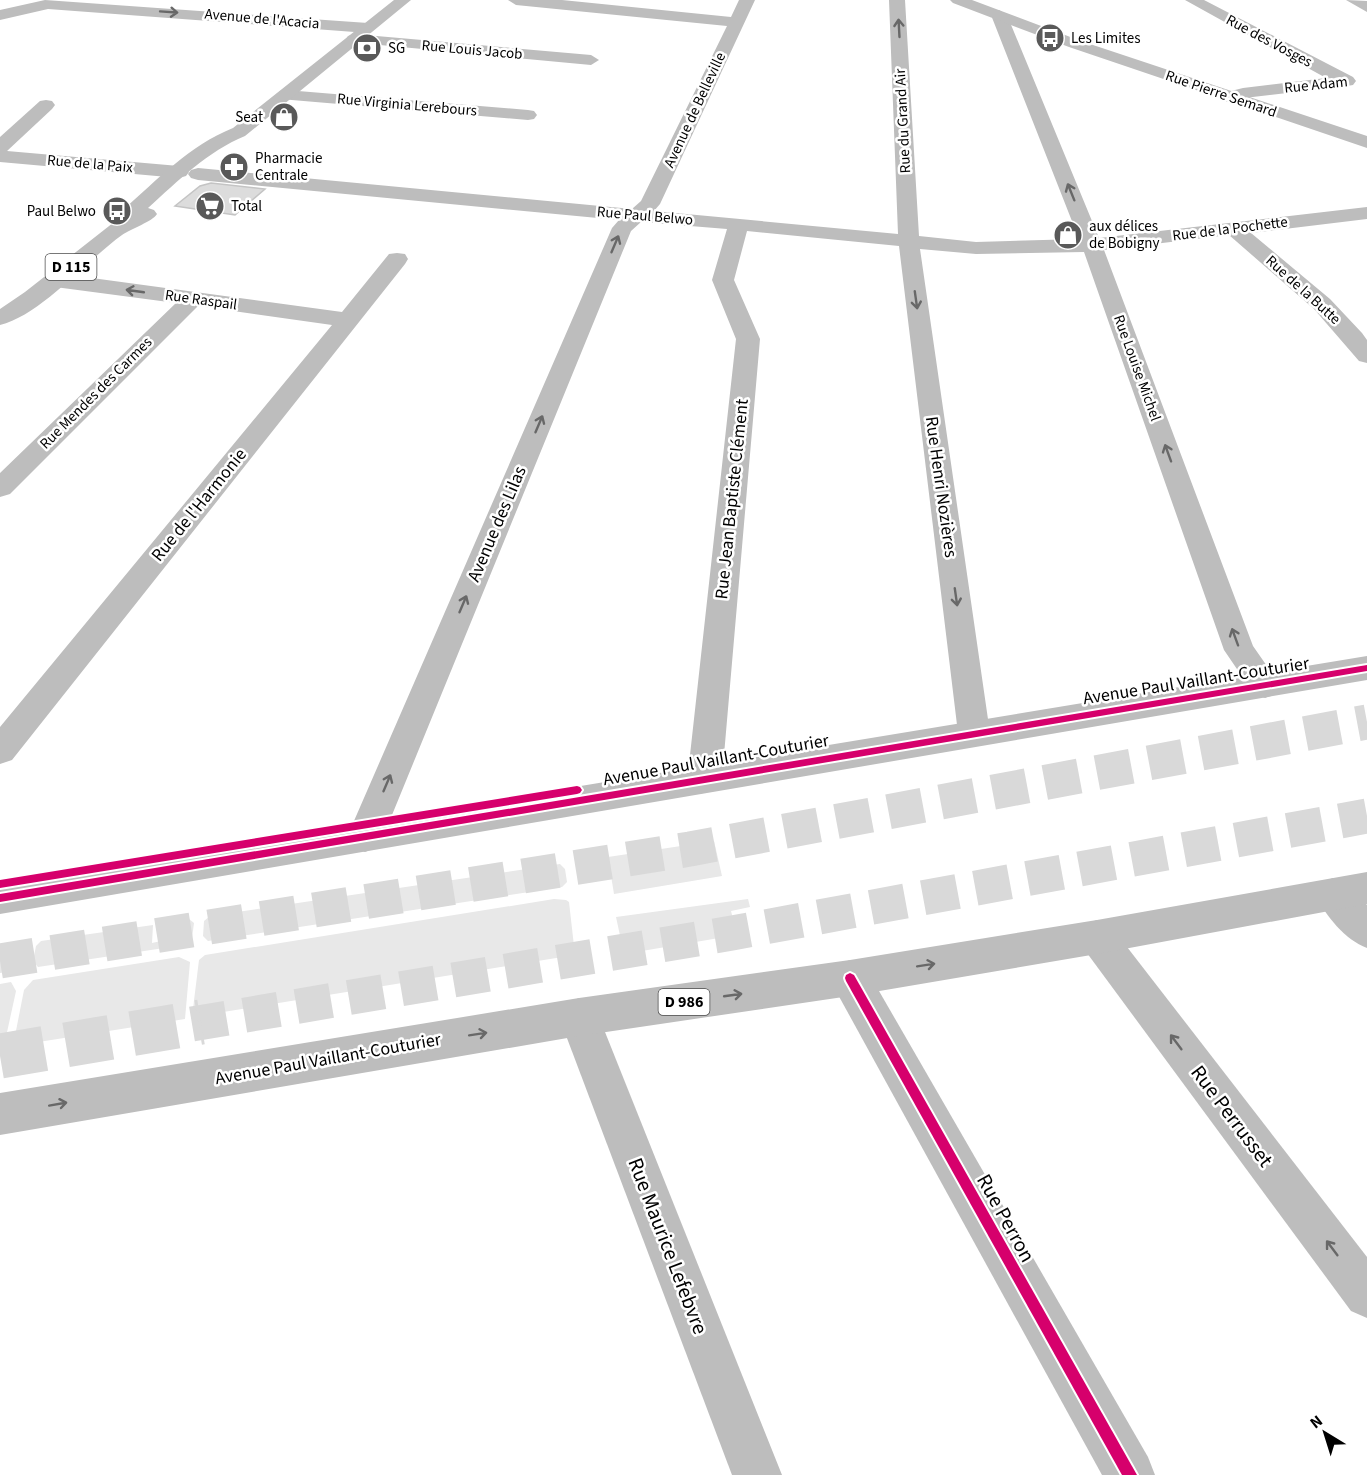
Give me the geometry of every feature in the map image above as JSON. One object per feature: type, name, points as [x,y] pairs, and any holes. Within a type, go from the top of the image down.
[{"type":"street","name":"D 115","points":[[7,314],[55,280],[128,221],[145,216],[188,173],[241,138],[239,132],[260,114],[403,0]]},
{"type":"street","points":[[516,0],[736,22]]},
{"type":"street","name":"Avenue de Belleville","points":[[636,216],[650,204],[747,0]]},
{"type":"street","name":"Rue du Grand Air","points":[[897,0],[909,242]]},
{"type":"street","name":"Rue Pierre Semard","points":[[958,0],[1075,44],[1367,142]]},
{"type":"street","name":"Rue des Vosges","points":[[1193,0],[1344,81]]},
{"type":"street","points":[[1354,0],[1367,7]]},
{"type":"street","name":"Avenue de l'Acacia","points":[[0,15],[48,4],[368,28]]},
{"type":"street","points":[[232,16],[245,5]]},
{"type":"street","name":"Rue Louise Michel","points":[[999,15],[1092,245],[1239,650],[1265,686]]},
{"type":"street","name":"Rue Louis Jacob","points":[[354,39],[591,60]]},
{"type":"street","name":"Rue Adam","points":[[1229,97],[1243,93],[1367,79]]},
{"type":"street","name":"Rue Virginia Lerebours","points":[[286,95],[528,116]]},
{"type":"street","points":[[0,147],[46,105]]},
{"type":"street","name":"Rue de la Paix","points":[[0,156],[188,173]]},
{"type":"street","name":"Rue Paul Belwo","points":[[188,173],[976,248],[1092,245]]},
{"type":"street","name":"Rue de la Pochette","points":[[1092,245],[1367,213]]},
{"type":"street","name":"Avenue des Lilas","points":[[365,837],[622,228],[636,216]]},
{"type":"street","name":"Rue Jean Baptiste Clément","points":[[700,780],[707,754],[748,339],[723,280],[739,224]]},
{"type":"street","name":"Rue de la Butte","points":[[1234,229],[1303,288],[1353,336],[1367,356]]},
{"type":"street","name":"Rue Henri Nozières","points":[[909,242],[974,733]]},
{"type":"street","name":"Rue de l'Harmonie","points":[[0,751],[397,259]]},
{"type":"street","name":"Rue Raspail","points":[[55,280],[348,320]]},
{"type":"street","name":"Rue Mendes des Carmes","points":[[0,488],[193,299]]},
{"type":"street","points":[[0,334],[5,330],[7,314]]},
{"type":"street","name":"Avenue Paul Vaillant-Couturier","points":[[0,898],[1367,668]]},
{"type":"street","points":[[1350,891],[1367,931]]},
{"type":"street","name":"Avenue Paul Vaillant-Couturier","points":[[0,1114],[579,1017],[850,978],[1097,937],[1350,891]]},
{"type":"street","name":"Rue Perrusset","points":[[1097,937],[1367,1295]]},
{"type":"street","name":"Rue Perron","points":[[850,978],[1130,1475]]},
{"type":"street","name":"Rue Maurice Lefebvre","points":[[579,1017],[757,1475]]},
{"type":"shaded area","points":[[714,841],[722,876],[614,894],[608,857]]},
{"type":"shaded area","points":[[560,864],[565,869],[567,882],[562,887],[381,915],[380,897],[371,899],[371,916],[208,941],[203,936],[204,921],[210,916]]},
{"type":"shaded area","points":[[554,899],[569,902],[575,955],[192,1017],[199,960],[205,955]]},
{"type":"shaded area","points":[[748,899],[750,907],[731,911],[737,935],[624,954],[616,917]]},
{"type":"shaded area","points":[[189,919],[194,923],[192,938],[184,945],[38,967],[33,961],[36,946],[41,941],[153,925],[152,943],[161,941],[164,923]]},
{"type":"shaded area","points":[[20,945],[25,949],[23,963],[13,971],[0,973],[0,948]]},
{"type":"shaded area","points":[[179,957],[190,962],[185,1019],[13,1046],[24,990],[33,980]]},
{"type":"shaded area","points":[[11,982],[16,991],[4,1046],[0,1047],[0,984]]},
{"type":"building","points":[[211,183],[265,189],[235,215],[175,206],[200,186]]},
{"type":"tunnel","points":[[0,961],[690,849],[1367,722]]},
{"type":"tunnel","points":[[192,1024],[732,933],[1367,816]]},
{"type":"tunnel","points":[[0,1056],[201,1022]]},
{"type":"cycle path","points":[[0,898],[1367,668]]},
{"type":"cycle path","points":[[0,884],[577,790]]},
{"type":"cycle path","points":[[850,978],[1130,1475]]},
{"type":"place","name":"Les Limites","points":[[1050,38]]},
{"type":"place","name":"SG","points":[[367,48]]},
{"type":"place","name":"Seat","points":[[284,117]]},
{"type":"place","name":"Pharmacie Centrale","points":[[234,167]]},
{"type":"place","name":"Total","points":[[210,206]]},
{"type":"place","name":"Paul Belwo","points":[[117,211]]},
{"type":"place","name":"aux délices de Bobigny","points":[[1068,235]]}]
